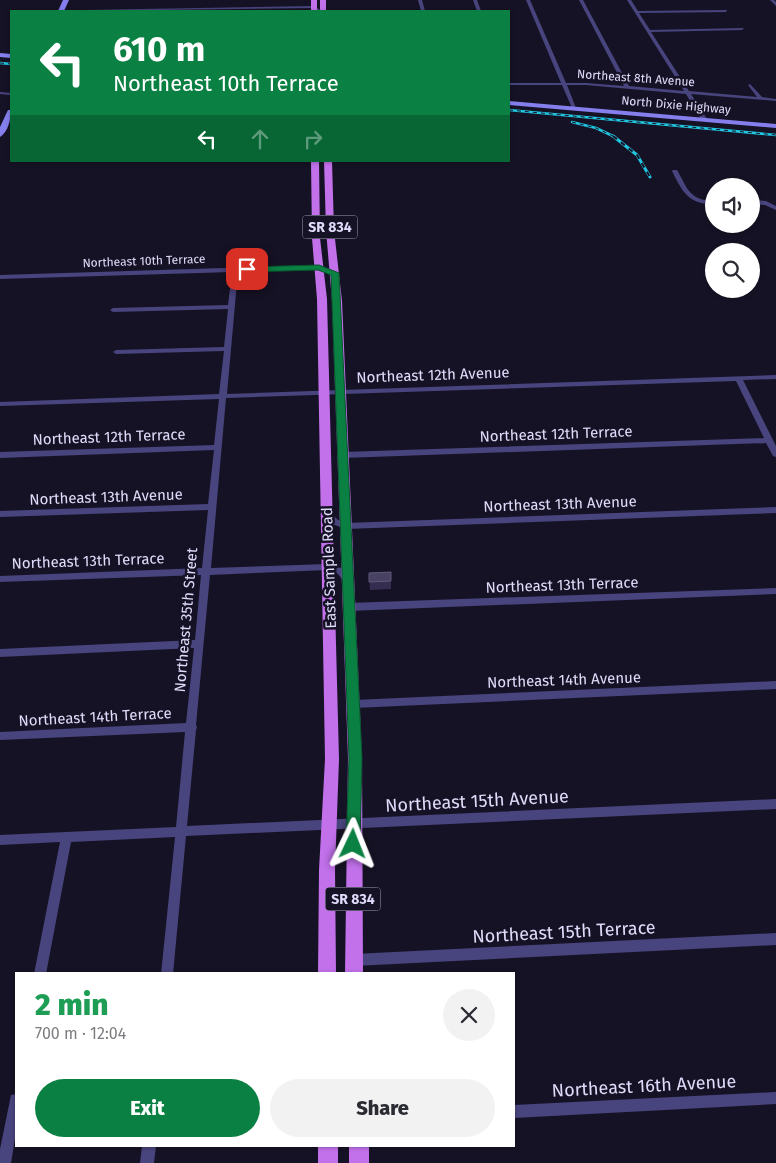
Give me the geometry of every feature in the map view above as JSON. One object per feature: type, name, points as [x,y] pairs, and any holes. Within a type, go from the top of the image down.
[{"type":"main road","name":"North Dixie Highway","points":[[510,99],[574,108]]},
{"type":"main road","name":"North Dixie Highway","points":[[510,103],[776,126]]},
{"type":"main road","points":[[1,131],[10,114]]},
{"type":"main road","name":"East Sample Road","points":[[315,162],[324,393],[332,759],[327,870],[327,972]]},
{"type":"main road","name":"East Sample Road","points":[[328,162],[330,230],[335,273],[354,704],[354,967]]},
{"type":"main road","points":[[318,256],[334,263]]},
{"type":"main road","points":[[328,1147],[328,1163]]},
{"type":"main road","points":[[359,1147],[359,1163]]},
{"type":"street","points":[[248,10],[250,0]]},
{"type":"street","points":[[528,0],[574,108]]},
{"type":"street","points":[[581,0],[627,87]]},
{"type":"street","points":[[629,0],[704,119]]},
{"type":"street","points":[[772,0],[776,4]]},
{"type":"street","points":[[178,10],[248,10],[318,6]]},
{"type":"street","points":[[636,12],[726,11]]},
{"type":"street","points":[[648,31],[742,29]]},
{"type":"street","points":[[700,30],[707,37]]},
{"type":"street","name":"Northeast 8th Avenue","points":[[510,84],[627,87],[776,100]]},
{"type":"street","points":[[750,85],[761,98]]},
{"type":"street","points":[[675,171],[692,199],[705,202]]},
{"type":"street","points":[[760,203],[766,203],[776,208]]},
{"type":"street","points":[[319,267],[335,273]]},
{"type":"street","name":"Northeast 10th Terrace","points":[[0,277],[319,267]]},
{"type":"street","name":"Northeast 35th Street","points":[[167,972],[235,270]]},
{"type":"street","points":[[113,310],[231,307]]},
{"type":"street","points":[[116,352],[227,349]]},
{"type":"street","name":"Northeast 12th Avenue","points":[[0,404],[740,380],[776,377]]},
{"type":"street","points":[[740,380],[776,454]]},
{"type":"street","name":"Northeast 12th Terrace","points":[[343,455],[769,440]]},
{"type":"street","name":"Northeast 12th Terrace","points":[[0,455],[218,447]]},
{"type":"street","name":"Northeast 13th Avenue","points":[[0,514],[212,506]]},
{"type":"street","name":"Northeast 13th Avenue","points":[[346,526],[776,510]]},
{"type":"street","points":[[327,514],[335,522],[346,526]]},
{"type":"street","points":[[327,567],[338,570],[348,580]]},
{"type":"street","name":"Northeast 13th Terrace","points":[[0,579],[327,567]]},
{"type":"street","name":"Northeast 13th Terrace","points":[[349,607],[776,591]]},
{"type":"street","points":[[0,653],[199,644]]},
{"type":"street","name":"Northeast 14th Avenue","points":[[354,704],[776,686]]},
{"type":"street","name":"Northeast 14th Terrace","points":[[0,736],[192,728]]},
{"type":"street","name":"Northeast 15th Avenue","points":[[0,840],[776,804]]},
{"type":"street","points":[[40,972],[66,837]]},
{"type":"street","name":"Northeast 15th Terrace","points":[[354,967],[776,939]]},
{"type":"street","name":"Northeast 16th Avenue","points":[[515,1112],[776,1098]]},
{"type":"street","points":[[4,1163],[15,1105]]},
{"type":"street","points":[[147,1163],[149,1147]]},
{"type":"building","points":[[391,572],[391,581],[369,582],[369,573]]},
{"type":"railway","points":[[0,63],[10,64]]},
{"type":"railway","points":[[510,110],[776,135]]},
{"type":"railway","points":[[572,122],[596,128],[613,136]]},
{"type":"railway","points":[[613,136],[637,155],[650,177]]},
{"type":"route","points":[[247,269],[319,267],[335,273],[354,704],[355,793],[353,844]]}]
